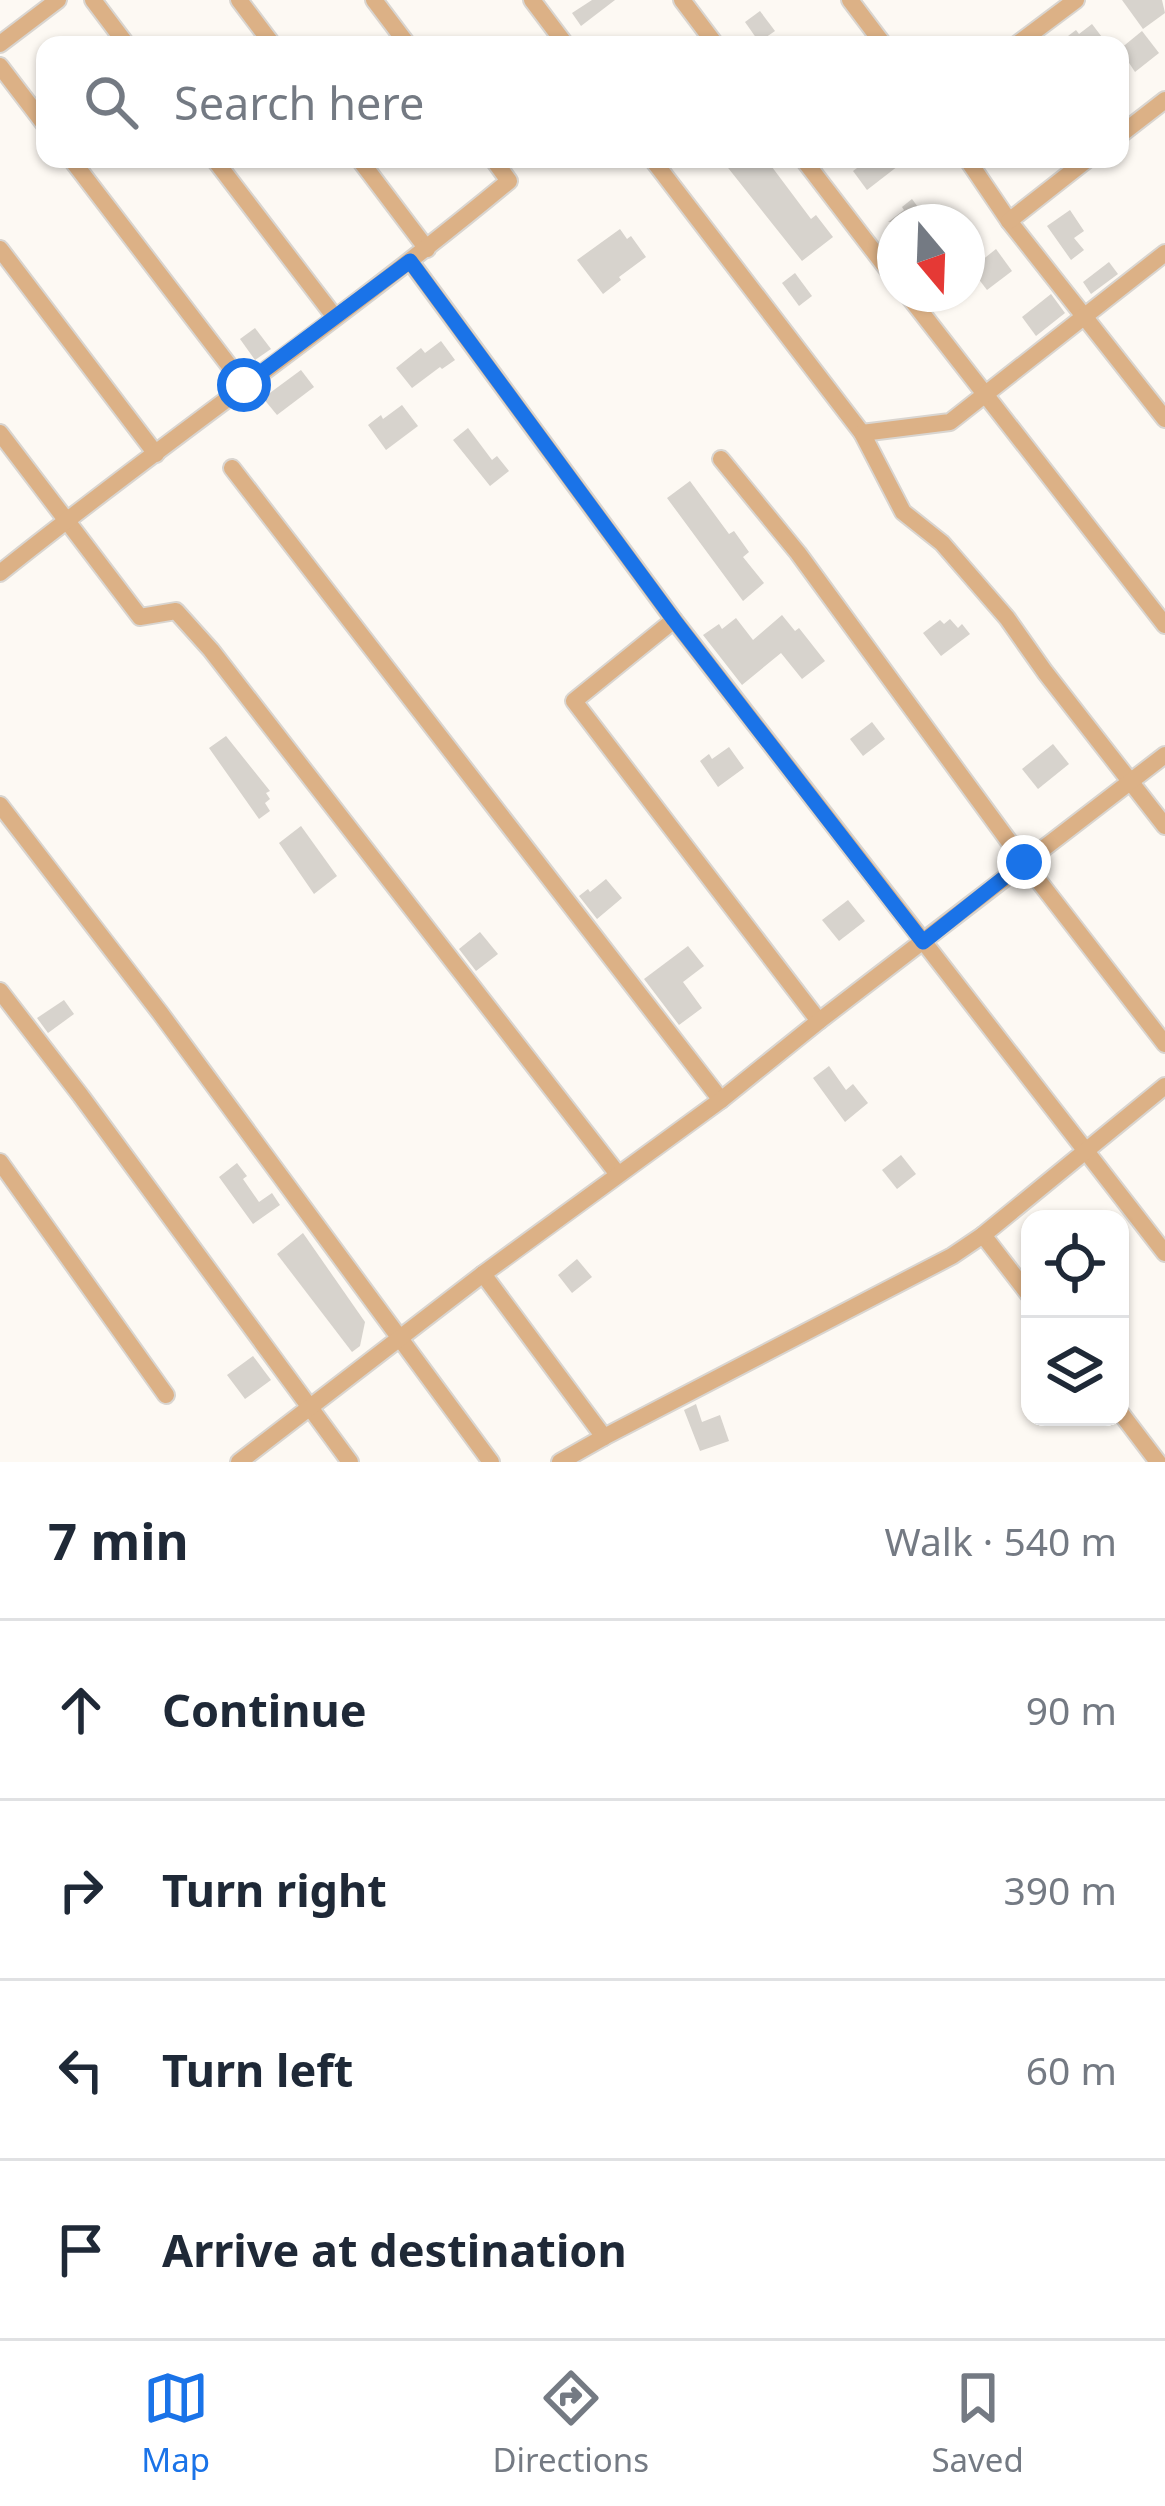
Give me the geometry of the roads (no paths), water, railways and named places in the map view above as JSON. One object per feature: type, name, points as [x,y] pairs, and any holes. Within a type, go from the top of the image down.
[{"type":"street","points":[[0,44],[58,0]]},
{"type":"street","points":[[93,0],[120,36]]},
{"type":"street","points":[[239,0],[266,36]]},
{"type":"street","points":[[374,0],[401,36]]},
{"type":"street","points":[[532,0],[559,36]]},
{"type":"street","points":[[682,0],[709,36]]},
{"type":"street","points":[[1028,36],[1076,0]]},
{"type":"street","points":[[858,3],[878,36]]},
{"type":"street","points":[[0,67],[36,113]]},
{"type":"street","points":[[1129,127],[1165,100]]},
{"type":"street","points":[[78,168],[244,385]]},
{"type":"street","points":[[221,168],[334,316]]},
{"type":"street","points":[[366,168],[427,249]]},
{"type":"street","points":[[0,573],[427,249],[509,181],[500,168]]},
{"type":"street","points":[[659,168],[862,433],[903,512],[942,543],[1007,618],[1165,826]]},
{"type":"street","points":[[810,168],[877,256]]},
{"type":"street","points":[[973,168],[1009,221],[1165,419]]},
{"type":"street","points":[[1009,221],[1077,168]]},
{"type":"street","points":[[0,249],[155,454]]},
{"type":"street","points":[[862,433],[950,422],[1165,253]]},
{"type":"street","points":[[410,261],[674,620],[1165,1252]]},
{"type":"street","points":[[921,312],[1165,625]]},
{"type":"street","points":[[0,433],[140,617],[176,611],[212,650],[617,1173]]},
{"type":"street","points":[[721,459],[798,553],[1024,862],[1165,1044]]},
{"type":"street","points":[[232,468],[721,1100]]},
{"type":"street","points":[[674,620],[574,701],[819,1021]]},
{"type":"street","points":[[239,1462],[617,1173],[721,1100],[1165,755]]},
{"type":"street","points":[[0,805],[161,1014],[491,1462]]},
{"type":"street","points":[[0,992],[350,1462]]},
{"type":"street","points":[[560,1462],[952,1256],[1165,1086]]},
{"type":"street","points":[[0,1162],[166,1395]]},
{"type":"street","points":[[983,1235],[1021,1284]]},
{"type":"street","points":[[483,1274],[604,1437]]},
{"type":"street","points":[[1129,1424],[1158,1462]]}]
